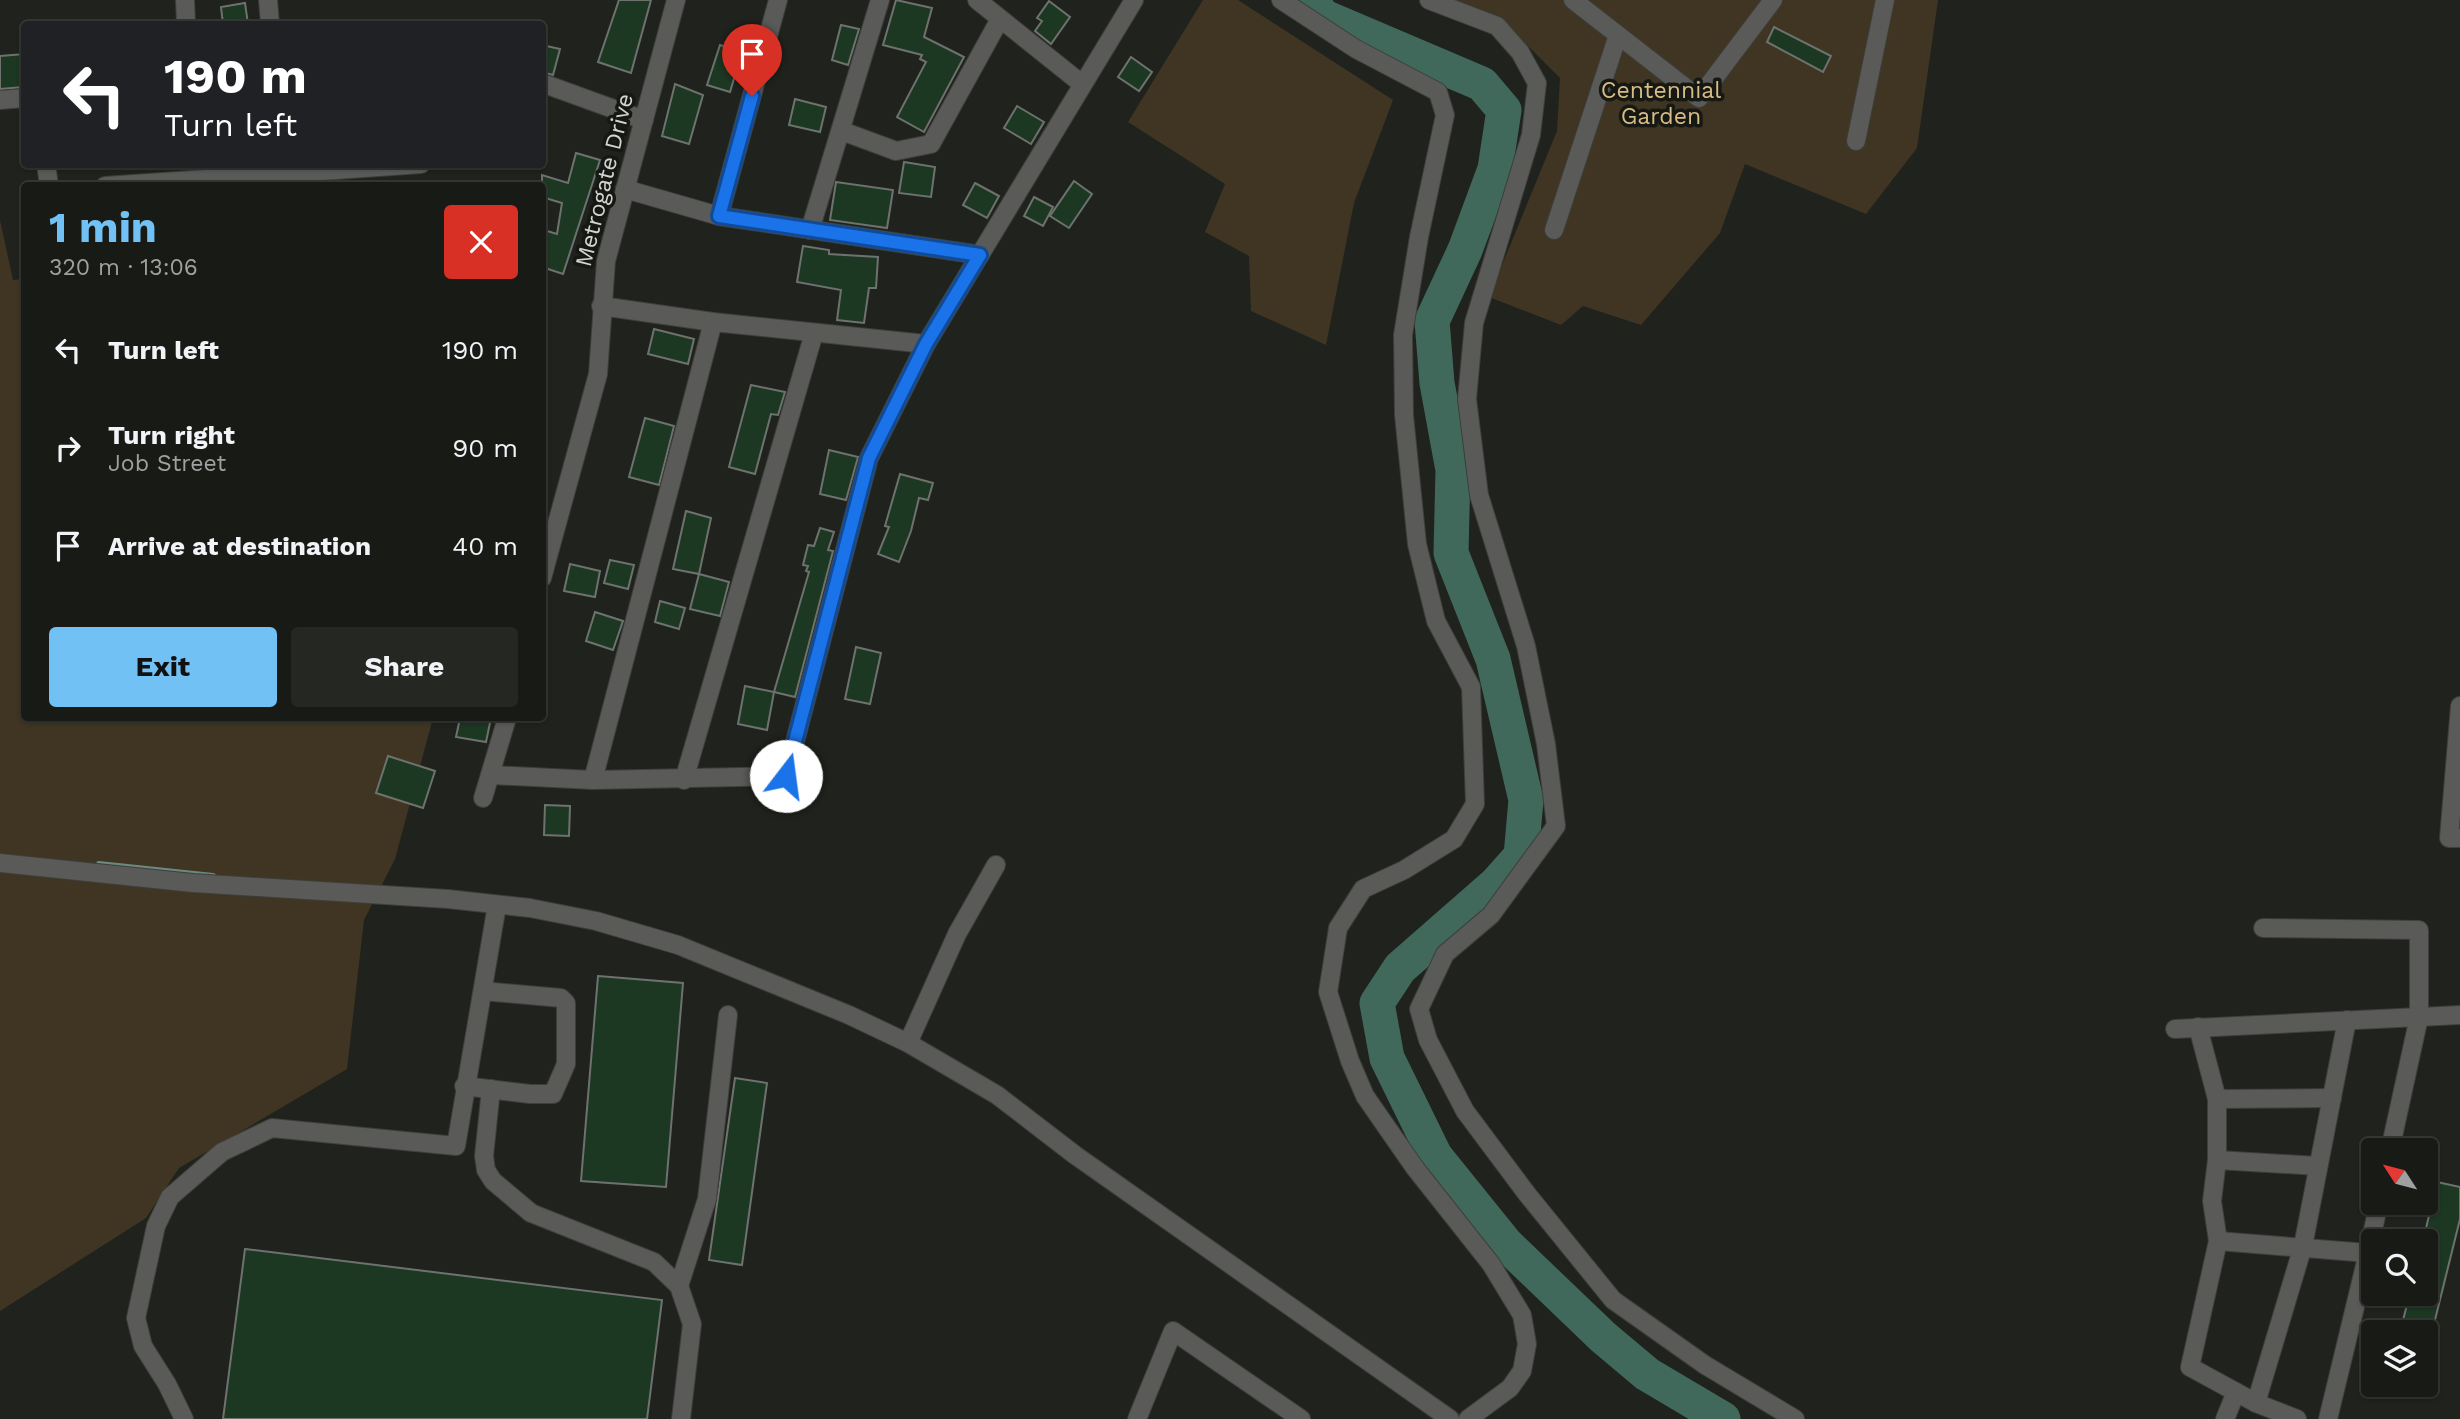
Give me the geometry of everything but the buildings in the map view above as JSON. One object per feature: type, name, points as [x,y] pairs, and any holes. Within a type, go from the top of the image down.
[{"type":"street","points":[[185,0],[186,21]]},
{"type":"street","points":[[268,0],[270,21]]},
{"type":"street","name":"Metrogate Drive","points":[[546,563],[598,374],[606,261],[676,0]]},
{"type":"street","points":[[719,216],[778,0]]},
{"type":"street","points":[[810,230],[880,0]]},
{"type":"street","points":[[977,0],[1082,84]]},
{"type":"street","points":[[1281,0],[1356,49],[1438,92],[1445,116],[1403,335],[1404,415],[1420,557],[1436,621],[1471,687],[1475,804],[1454,839],[1404,870],[1363,889],[1338,928],[1328,992],[1350,1061],[1365,1096],[1415,1168],[1491,1264],[1522,1315],[1527,1344],[1522,1371],[1510,1388],[1468,1419]]},
{"type":"street","points":[[1429,0],[1497,26],[1520,51],[1537,83],[1531,135],[1474,323],[1467,399],[1479,495],[1526,646],[1546,744],[1556,826],[1491,915],[1445,954],[1419,1009],[1427,1040],[1465,1111],[1527,1194],[1614,1300],[1705,1365],[1795,1419]]},
{"type":"street","points":[[1573,0],[1699,97],[1773,0]]},
{"type":"street","points":[[1856,141],[1885,0]]},
{"type":"street","points":[[492,775],[593,780],[786,776],[869,458],[926,344],[1132,1]]},
{"type":"street","points":[[842,131],[896,151],[931,144],[1000,19]]},
{"type":"street","points":[[1554,230],[1618,35]]},
{"type":"street","points":[[546,90],[644,120]]},
{"type":"street","points":[[0,100],[21,98]]},
{"type":"street","points":[[162,182],[364,168]]},
{"type":"street","points":[[625,189],[719,216],[980,255]]},
{"type":"street","points":[[601,306],[713,322],[926,344]]},
{"type":"street","points":[[593,780],[713,322]]},
{"type":"street","points":[[684,780],[814,333]]},
{"type":"street","points":[[2460,706],[2449,838],[2460,838]]},
{"type":"street","points":[[483,798],[506,721]]},
{"type":"street","points":[[0,863],[193,883],[497,905],[596,921],[678,945],[826,1005],[908,1043],[997,1095],[1075,1155],[1450,1419]]},
{"type":"street","points":[[908,1043],[957,934],[996,865]]},
{"type":"street","points":[[184,1419],[167,1384],[143,1346],[136,1318],[156,1226],[170,1197],[222,1152],[272,1128],[456,1146],[464,1086],[497,905]]},
{"type":"street","points":[[2263,928],[2419,930],[2419,1017],[2393,1138]]},
{"type":"street","points":[[464,1086],[552,1094],[566,1063],[566,1003],[554,995],[483,991]]},
{"type":"street","points":[[679,1286],[707,1199],[728,1015]]},
{"type":"street","points":[[2175,1029],[2460,1015]]},
{"type":"street","points":[[2256,1403],[2303,1246],[2347,1020]]},
{"type":"street","points":[[2198,1027],[2217,1099],[2217,1160],[2212,1201],[2218,1241],[2190,1367],[2256,1403],[2297,1419]]},
{"type":"street","points":[[491,1089],[484,1156],[486,1170],[493,1181],[531,1213],[654,1262],[679,1286],[692,1324],[681,1419]]},
{"type":"street","points":[[2217,1099],[2332,1098]]},
{"type":"street","points":[[2217,1160],[2318,1166]]},
{"type":"street","points":[[2218,1241],[2361,1252]]},
{"type":"street","points":[[2328,1419],[2361,1282]]},
{"type":"street","points":[[1137,1419],[1173,1331],[1301,1419]]},
{"type":"street","points":[[2225,1419],[2236,1392]]},
{"type":"green space","points":[[1203,0],[1238,0],[1393,100],[1354,203],[1326,345],[1251,311],[1249,256],[1205,232],[1225,184],[1128,122]]},
{"type":"green space","name":"Centennial Garden","points":[[1451,0],[1938,0],[1917,148],[1866,214],[1745,164],[1720,233],[1641,325],[1583,306],[1561,325],[1489,297],[1557,131],[1560,78],[1502,20]]},
{"type":"green space","points":[[0,220],[13,280],[21,279],[21,721],[432,721],[395,859],[364,920],[347,1069],[179,1168],[146,1218],[0,1311]]},
{"type":"waterway","points":[[1312,0],[1322,16],[1482,84],[1504,110],[1495,169],[1465,250],[1432,321],[1437,383],[1453,470],[1451,553],[1493,659],[1526,800],[1521,856],[1496,884],[1400,968],[1377,1003],[1387,1058],[1435,1156],[1506,1244],[1603,1337],[1647,1374],[1723,1419]]},
{"type":"waterway","points":[[99,864],[213,876]]},
{"type":"route","points":[[752,96],[719,216],[980,255],[926,344],[869,458],[786,776]]}]
